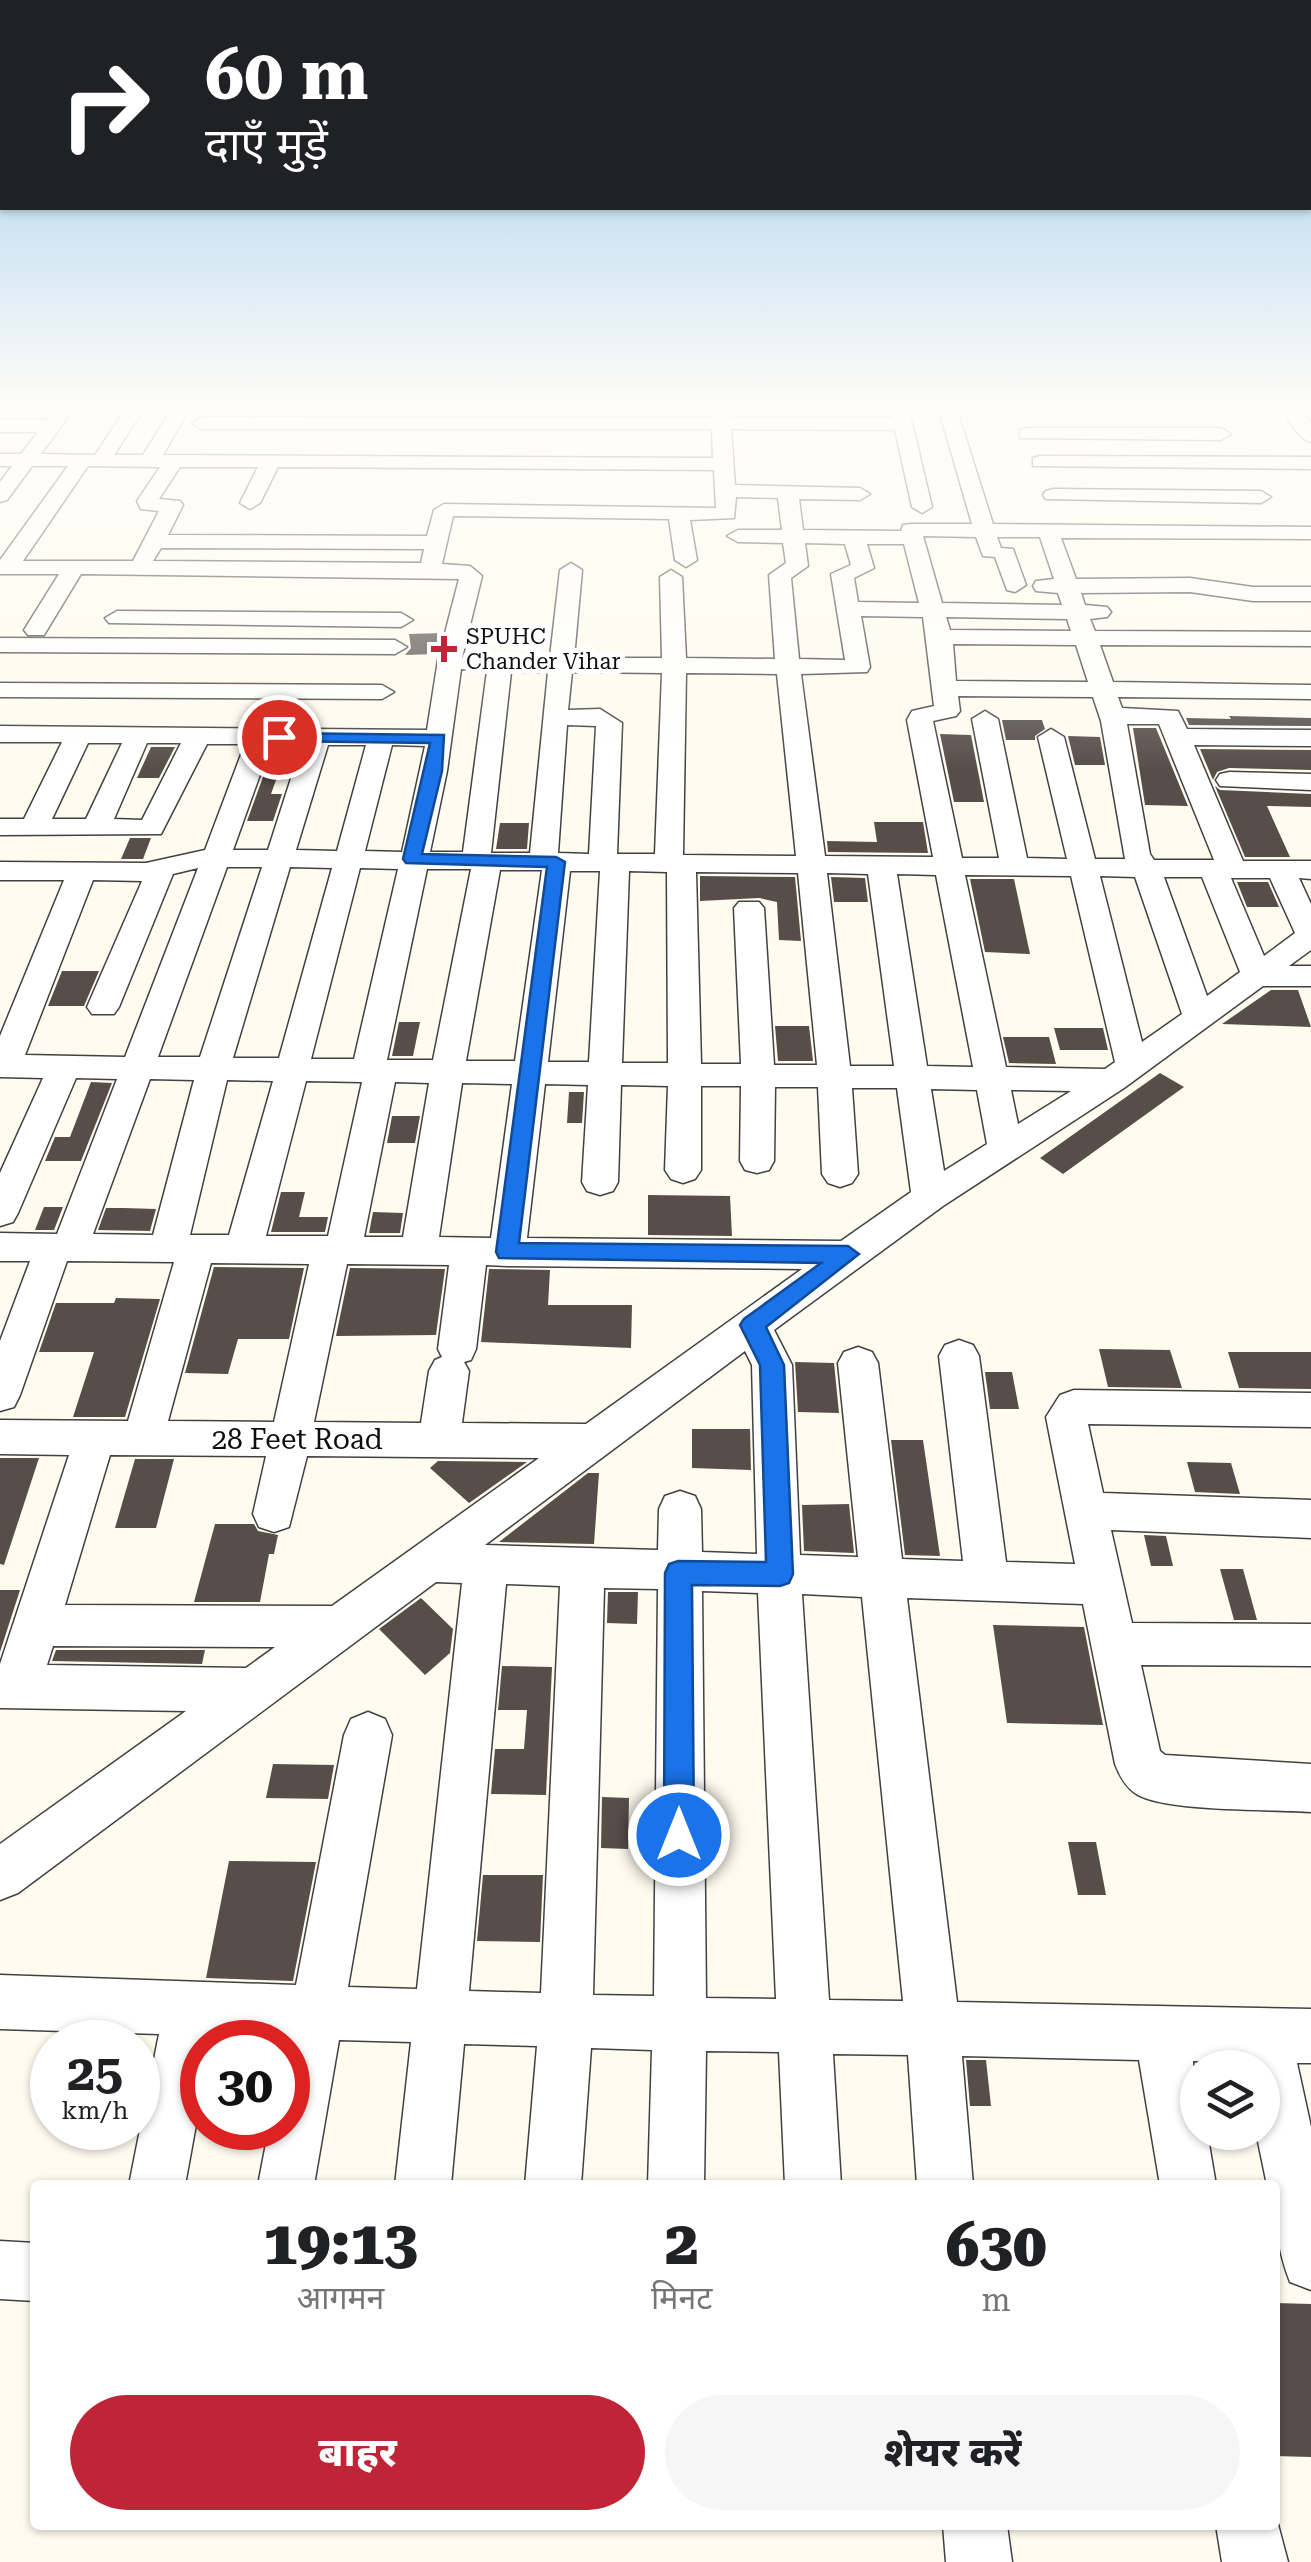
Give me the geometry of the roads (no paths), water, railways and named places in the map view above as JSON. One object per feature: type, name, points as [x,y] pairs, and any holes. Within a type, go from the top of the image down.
[{"type":"street","points":[[4,567],[35,530]]},
{"type":"street","points":[[138,568],[162,530]]},
{"type":"street","points":[[430,570],[438,530]]},
{"type":"street","points":[[679,530],[674,665],[675,863],[686,1075],[682,1170]]},
{"type":"street","points":[[791,530],[796,566],[780,575],[786,666],[814,864],[837,1076],[840,1174]]},
{"type":"street","points":[[738,536],[854,537],[883,530]]},
{"type":"street","points":[[912,530],[906,585],[936,624],[946,688],[945,714],[921,716],[920,720],[1006,1151]]},
{"type":"street","points":[[972,530],[1214,532],[1299,538]]},
{"type":"street","points":[[975,530],[1066,586],[1108,703],[1136,854],[1146,868],[1199,1017]]},
{"type":"street","points":[[1057,530],[1017,556],[1007,585],[1190,585],[1252,594],[1311,594]]},
{"type":"street","points":[[1214,532],[1227,556]]},
{"type":"street","points":[[469,664],[858,667],[842,574],[863,568],[854,537]]},
{"type":"street","points":[[153,541],[436,543]]},
{"type":"street","points":[[4,567],[430,570],[462,571],[471,576],[450,660],[434,771],[412,859],[337,1250],[274,1514]]},
{"type":"street","points":[[36,630],[74,568]]},
{"type":"street","points":[[212,691],[259,569]]},
{"type":"street","points":[[507,1252],[550,862],[559,665],[570,570]]},
{"type":"street","points":[[112,608],[244,609],[401,620]]},
{"type":"street","points":[[848,610],[936,624],[1084,638],[1220,665],[1311,692]]},
{"type":"street","points":[[936,624],[1115,612]]},
{"type":"street","points":[[1220,665],[1205,613],[1311,614]]},
{"type":"street","points":[[1108,703],[1311,639]]},
{"type":"street","points":[[0,645],[394,647]]},
{"type":"street","points":[[419,1251],[481,861],[500,664]]},
{"type":"street","points":[[600,1182],[609,723],[614,680]]},
{"type":"street","points":[[946,688],[1108,703],[1169,716],[1257,976]]},
{"type":"street","points":[[0,690],[382,692]]},
{"type":"street","points":[[556,718],[600,718],[609,723]]},
{"type":"street","points":[[984,718],[1015,867]]},
{"type":"street","points":[[4,742],[79,734],[438,738]]},
{"type":"street","points":[[34,828],[79,734]]},
{"type":"street","points":[[96,828],[138,736]]},
{"type":"street","points":[[0,828],[152,828],[198,736]]},
{"type":"street","points":[[0,1396],[138,1068],[261,737]]},
{"type":"street","points":[[1051,737],[1083,868],[1122,1073]]},
{"type":"street","points":[[143,1438],[182,1248],[213,1068],[317,738]]},
{"type":"street","points":[[244,1250],[381,738]]},
{"type":"street","points":[[1182,749],[1310,762]]},
{"type":"street","points":[[1228,780],[1310,762]]},
{"type":"street","points":[[0,906],[8,871],[162,868],[216,858],[1296,870],[1311,936],[1122,1073],[848,1254],[0,1875]]},
{"type":"street","points":[[881,866],[930,1197]]},
{"type":"street","points":[[103,1007],[162,868]]},
{"type":"street","points":[[82,871],[2,1066],[914,1078],[1122,1073]]},
{"type":"street","points":[[749,908],[758,1076],[757,1161]]},
{"type":"street","points":[[1257,976],[1311,976]]},
{"type":"street","points":[[0,1213],[64,1067]]},
{"type":"street","points":[[0,1247],[848,1254]]},
{"type":"street","points":[[439,1440],[469,1252]]},
{"type":"street","points":[[752,1325],[766,1345],[772,1365],[813,2180]]},
{"type":"street","points":[[960,1356],[986,1582]]},
{"type":"street","points":[[858,1363],[933,2028],[944,2180]]},
{"type":"street","points":[[1311,1410],[1074,1406],[1069,1410],[1067,1424],[1137,1754],[1146,1772],[1164,1780],[1311,1788]]},
{"type":"street","name":"28 Feet Road","points":[[0,1438],[593,1441]]},
{"type":"street","points":[[94,1439],[36,1625],[9,1686],[253,1690]]},
{"type":"street","points":[[676,2180],[680,1509]]},
{"type":"street","points":[[1085,1512],[1311,1519]]},
{"type":"street","points":[[428,1562],[1102,1585]]},
{"type":"street","points":[[424,2180],[486,1564]]},
{"type":"street","points":[[553,2180],[566,2022],[583,1568]]},
{"type":"street","points":[[36,1625],[339,1627]]},
{"type":"street","points":[[1115,1644],[1311,1645]]},
{"type":"street","points":[[287,2180],[368,1735]]},
{"type":"street","points":[[0,2002],[566,2022],[1287,2036],[1311,2261]]},
{"type":"street","points":[[158,2180],[192,2009]]},
{"type":"street","points":[[1161,2032],[1187,2180]]},
{"type":"street","points":[[0,2270],[30,2272]]},
{"type":"street","points":[[976,2530],[979,2562]]},
{"type":"street","points":[[1249,2530],[1255,2562]]},
{"type":"place","name":"SPUHC Chander Vihar","points":[[444,649]]}]
